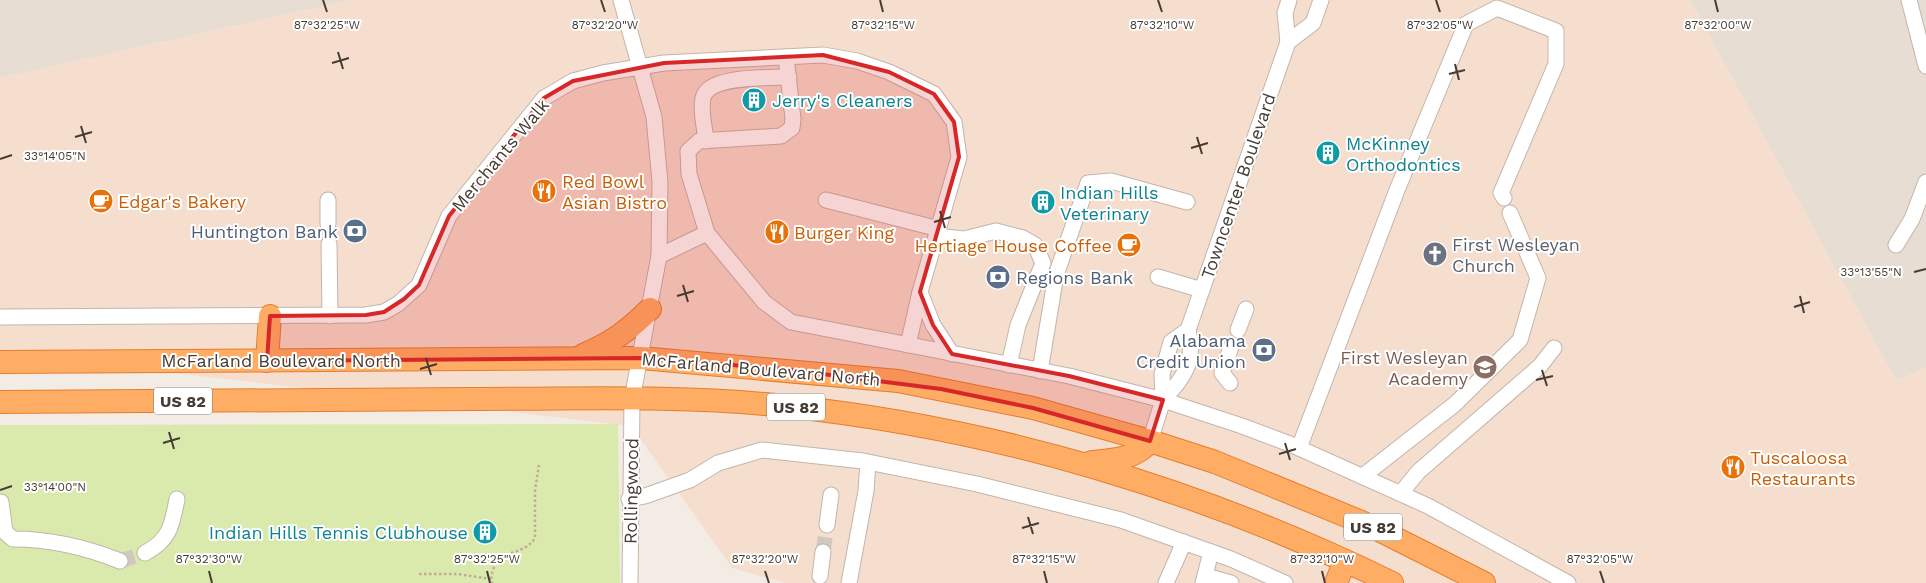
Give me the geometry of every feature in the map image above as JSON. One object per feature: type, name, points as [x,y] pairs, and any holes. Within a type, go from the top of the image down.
[{"type":"highway","points":[[573,360],[610,343],[628,330],[650,309]]},
{"type":"highway","points":[[267,361],[270,316]]},
{"type":"highway","name":"McFarland Boulevard North","points":[[0,362],[573,360],[641,358],[898,381],[1034,408],[1150,441],[1215,462],[1321,504],[1420,549],[1484,583]]},
{"type":"highway","name":"McFarland Boulevard North","points":[[0,402],[632,398],[701,399],[836,412],[958,433],[1081,463],[1225,511],[1345,561],[1392,583]]},
{"type":"highway","points":[[1081,463],[1116,460],[1132,455],[1142,451],[1150,441]]},
{"type":"highway","points":[[1336,583],[1345,561]]},
{"type":"street","name":"Rollingwood","points":[[621,0],[654,117],[660,182],[659,256],[632,398],[629,499],[630,583]]},
{"type":"street","points":[[1288,42],[1285,13],[1289,0]]},
{"type":"street","points":[[1288,42],[1313,22],[1321,0]]},
{"type":"street","points":[[1909,0],[1926,66]]},
{"type":"street","points":[[1299,448],[1398,190],[1466,24],[1497,8],[1556,31],[1556,64],[1501,193],[1504,198]]},
{"type":"street","name":"Towncenter Boulevard","points":[[1163,400],[1182,381],[1193,348],[1188,330],[1288,42]]},
{"type":"street","name":"Merchants Walk","points":[[0,317],[330,316],[366,315],[384,312],[404,299],[419,284],[449,216],[544,98],[573,81],[641,66],[664,63],[823,55],[857,61],[889,72],[934,94],[954,122],[959,157],[920,292],[908,345]]},
{"type":"street","points":[[786,57],[794,119],[792,128],[785,134],[706,140],[694,143],[688,151],[689,174],[708,233],[764,302],[791,322],[1040,371],[1163,400],[1242,426],[1299,448],[1400,493],[1480,533],[1568,583]]},
{"type":"street","points":[[706,140],[703,102],[705,93],[712,85],[723,82],[788,76]]},
{"type":"street","points":[[1040,371],[1056,275],[1088,183],[1111,181],[1187,202]]},
{"type":"street","points":[[1896,245],[1912,219],[1926,182]]},
{"type":"street","points":[[328,200],[328,224]]},
{"type":"street","points":[[826,200],[964,239],[996,231],[1023,238],[1035,245],[1043,263],[1018,325],[1009,365]]},
{"type":"street","points":[[1363,476],[1455,404],[1520,340],[1538,278],[1510,214]]},
{"type":"street","points":[[659,256],[708,233]]},
{"type":"street","points":[[329,244],[330,316]]},
{"type":"street","points":[[1158,277],[1202,290]]},
{"type":"street","points":[[920,292],[933,325],[952,354]]},
{"type":"street","points":[[1238,330],[1246,309]]},
{"type":"street","name":"Towncenter Boulevard","points":[[1150,441],[1163,400],[1162,374],[1171,342],[1188,330]]},
{"type":"street","points":[[1230,383],[1222,373],[1231,347]]},
{"type":"street","points":[[1400,493],[1418,472],[1540,366],[1554,348]]},
{"type":"street","points":[[629,499],[645,496],[690,480],[718,463],[762,450],[868,462],[986,486],[1120,520],[1211,552],[1285,583]]},
{"type":"street","points":[[849,583],[866,491],[868,462]]},
{"type":"street","points":[[827,525],[831,495]]},
{"type":"street","points":[[145,553],[159,546],[172,526],[177,499]]},
{"type":"street","points":[[1,502],[5,532],[13,540],[38,539],[66,544],[94,550],[120,560]]},
{"type":"street","points":[[1166,583],[1184,542]]},
{"type":"street","points":[[820,576],[824,552]]},
{"type":"street","points":[[1211,552],[1204,580],[1231,583]]},
{"type":"path","points":[[419,574],[458,574],[492,581],[498,561],[511,552],[522,550],[531,544],[535,538],[535,490],[539,465]]},
{"type":"path","points":[[486,553],[486,558],[498,561]]},
{"type":"highlighted area","points":[[823,55],[889,72],[934,94],[954,122],[959,157],[920,292],[933,325],[952,354],[1069,376],[1163,400],[1150,441],[1033,408],[941,389],[783,369],[641,358],[267,361],[270,316],[366,315],[384,312],[404,299],[419,285],[449,216],[544,98],[573,81],[664,63]]},
{"type":"shaded area","points":[[0,0],[352,0],[0,78]]},
{"type":"shaded area","points":[[352,0],[1690,0],[1896,381],[1926,368],[1926,583],[785,583],[732,568],[631,426],[0,353],[0,78]]},
{"type":"shaded area","points":[[1690,0],[1926,0],[1926,368],[1896,381]]},
{"type":"green space","points":[[618,424],[620,583],[0,583],[0,425]]},
{"type":"tunnel","points":[[823,552],[827,525]]},
{"type":"tunnel","points":[[120,561],[145,553]]},
{"type":"place","name":"Jerry's Cleaners","points":[[754,100]]},
{"type":"place","name":"McKinney Orthodontics","points":[[1328,153]]},
{"type":"place","name":"Red Bowl Asian Bistro","points":[[544,191]]},
{"type":"place","name":"Edgar's Bakery","points":[[101,201]]},
{"type":"place","name":"Indian Hills Veterinary","points":[[1043,202]]},
{"type":"place","name":"Huntington Bank","points":[[355,231]]},
{"type":"place","name":"Burger King","points":[[777,232]]},
{"type":"place","name":"Hertiage House Coffee","points":[[1129,245]]},
{"type":"place","name":"First Wesleyan Church","points":[[1435,254]]},
{"type":"place","name":"Regions Bank","points":[[998,277]]},
{"type":"place","name":"Alabama Credit Union","points":[[1264,350]]},
{"type":"place","name":"First Wesleyan Academy","points":[[1485,367]]},
{"type":"place","name":"Tuscaloosa Restaurants","points":[[1733,467]]},
{"type":"place","name":"Indian Hills Tennis Clubhouse","points":[[485,532]]}]
